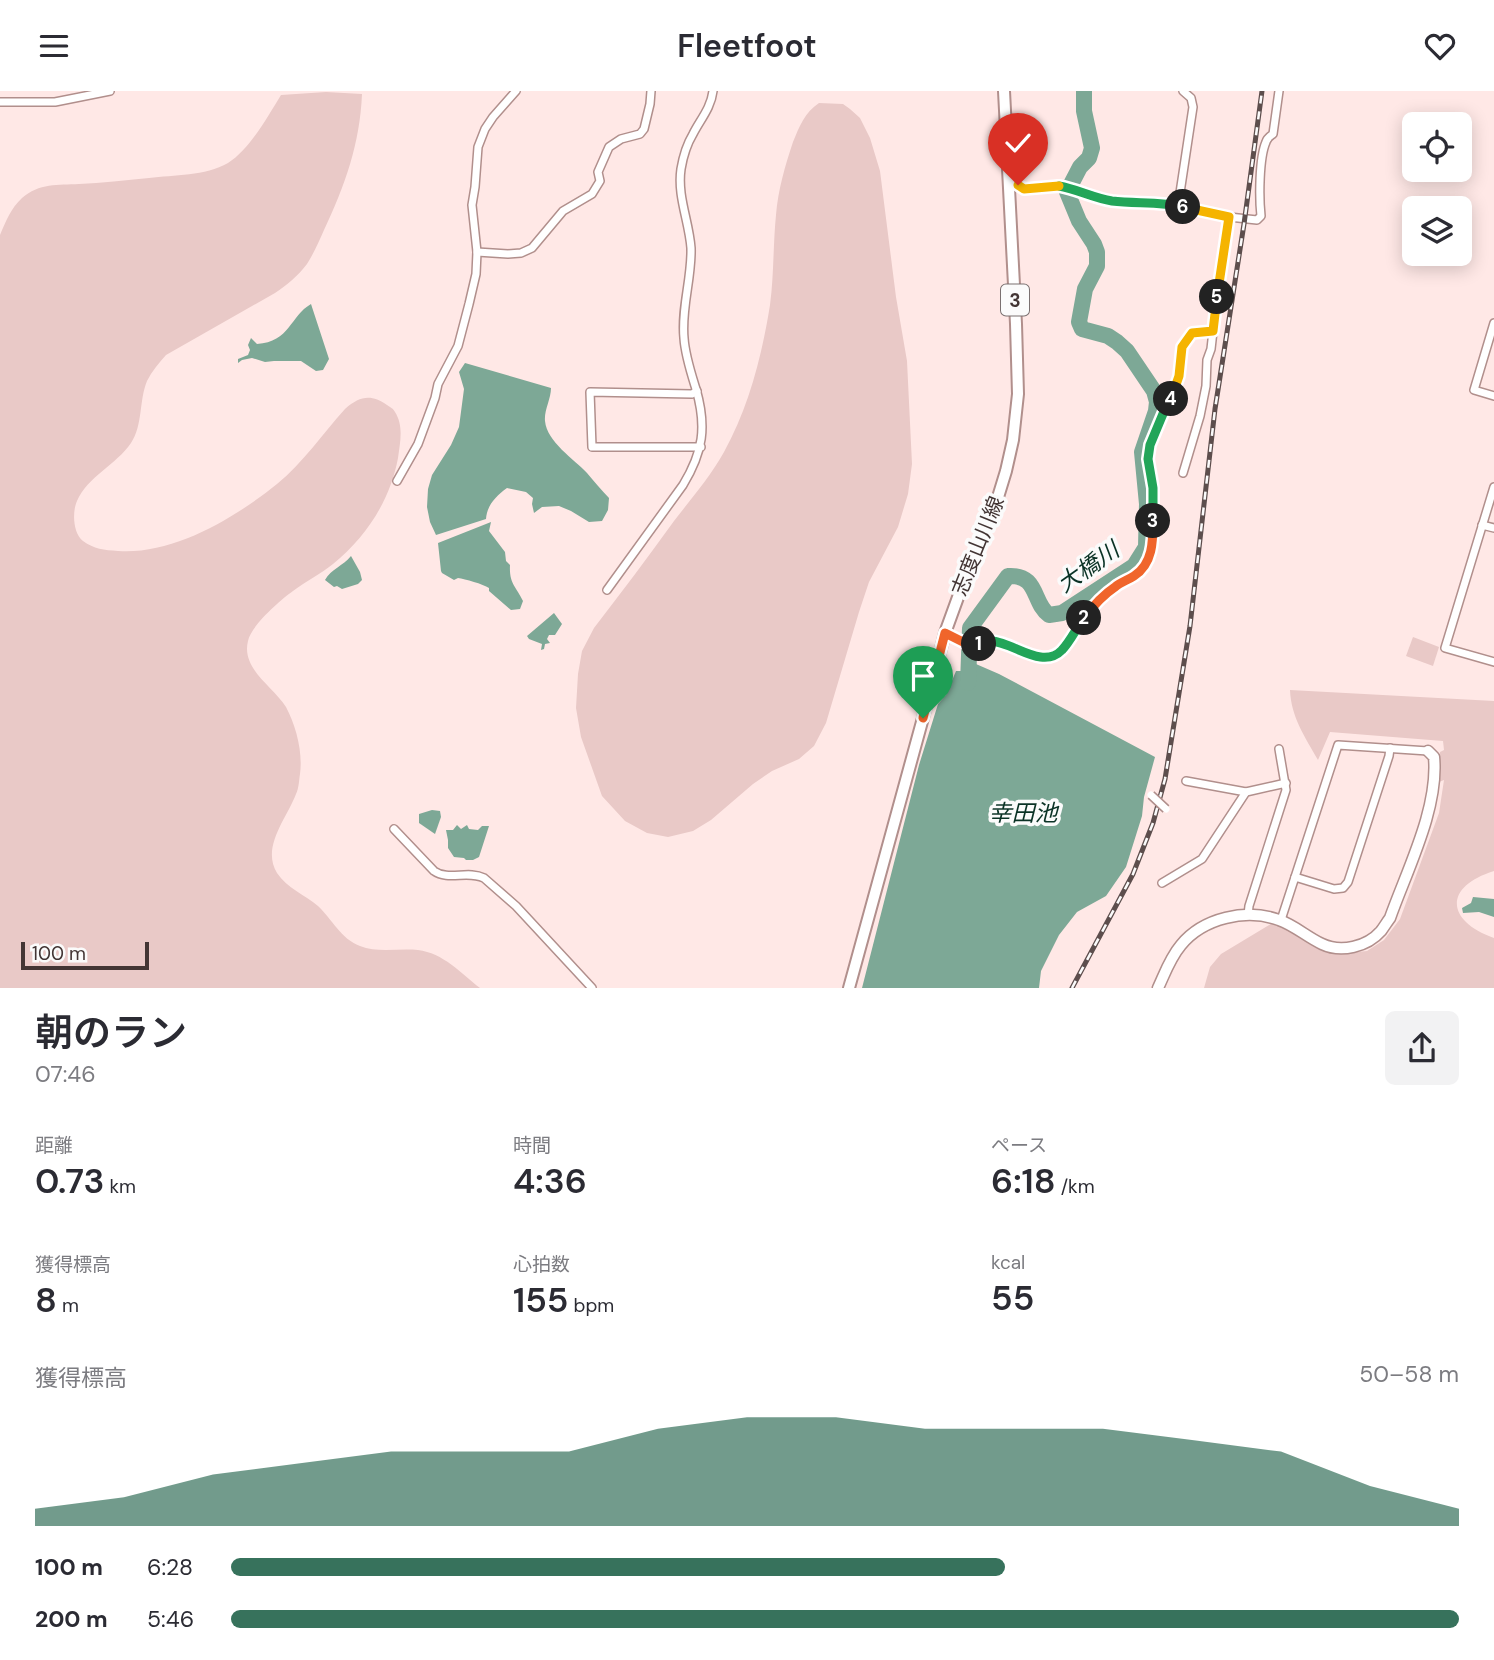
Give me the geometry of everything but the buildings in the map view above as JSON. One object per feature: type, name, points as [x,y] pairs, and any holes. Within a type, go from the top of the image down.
[{"type":"main road","name":"志度山川線","points":[[849,988],[945,633],[995,507],[1013,439],[1018,394],[1004,91]]},
{"type":"street","points":[[0,102],[55,102],[71,95],[110,91]]},
{"type":"street","points":[[397,481],[418,444],[438,384],[458,346],[476,274],[477,251],[472,205],[478,148],[492,117],[516,91]]},
{"type":"street","points":[[477,251],[508,254],[521,253],[532,248],[563,211],[592,194],[600,181],[598,172],[610,147],[621,139],[640,134],[644,129],[650,91]]},
{"type":"street","points":[[607,590],[683,485],[701,447],[702,411],[684,338],[691,246],[680,191],[686,150],[704,116],[713,91]]},
{"type":"street","points":[[1178,205],[1193,107],[1191,98],[1183,91]]},
{"type":"street","points":[[1007,160],[1015,162],[1018,185],[1024,189],[1055,185],[1113,201],[1178,205],[1229,217],[1257,220],[1261,216],[1259,194],[1264,150],[1266,139],[1273,134],[1279,91]]},
{"type":"street","points":[[1183,473],[1206,386],[1206,360],[1211,349],[1229,217]]},
{"type":"street","points":[[1494,323],[1474,390],[1494,396]]},
{"type":"street","points":[[945,633],[975,648],[988,641],[1042,657],[1053,656],[1062,650],[1098,601],[1116,586],[1136,575],[1151,553],[1153,537],[1153,488],[1148,459],[1150,445],[1179,376],[1182,347],[1192,333],[1213,331]]},
{"type":"street","points":[[697,391],[692,394],[590,392],[592,447],[701,447]]},
{"type":"street","points":[[1493,660],[1445,648],[1494,487]]},
{"type":"street","points":[[1482,525],[1494,528]]},
{"type":"street","points":[[1158,988],[1169,963],[1182,944],[1198,930],[1234,916],[1265,916],[1281,920],[1323,945],[1337,948],[1352,948],[1380,932],[1390,918],[1429,811],[1435,767],[1434,757],[1428,751],[1338,744],[1281,920]]},
{"type":"street","points":[[1296,877],[1334,889],[1343,888],[1348,882],[1390,748]]},
{"type":"street","points":[[1248,915],[1286,790],[1279,749]]},
{"type":"street","points":[[1186,781],[1246,792],[1286,783]]},
{"type":"street","points":[[1162,883],[1202,859],[1246,792]]},
{"type":"street","points":[[1150,795],[1166,809]]},
{"type":"street","points":[[394,829],[439,875],[478,874],[484,878],[516,905],[592,988]]},
{"type":"shaded area","points":[[326,92],[362,94],[361,112],[345,181],[310,260],[275,293],[166,355],[147,381],[135,436],[125,451],[82,492],[75,506],[74,522],[83,541],[104,550],[139,551],[181,541],[223,521],[277,484],[345,409],[356,401],[371,398],[381,401],[393,410],[398,417],[400,429],[398,458],[389,489],[375,517],[345,553],[274,607],[254,628],[248,641],[249,660],[286,707],[300,748],[298,789],[277,833],[272,853],[273,863],[286,883],[318,906],[353,943],[374,949],[418,950],[436,955],[480,988],[0,988],[0,235],[15,206],[28,193],[56,185],[189,174],[219,167],[244,149],[281,95]]},
{"type":"shaded area","points":[[819,103],[843,104],[860,118],[870,138],[880,171],[907,361],[912,464],[908,494],[898,527],[869,582],[826,723],[814,746],[799,759],[772,771],[753,784],[711,820],[693,831],[668,837],[647,833],[625,821],[602,796],[581,737],[576,708],[582,651],[594,628],[713,470],[741,417],[759,362],[767,324],[777,206],[782,178],[800,125]]},
{"type":"shaded area","points":[[1413,637],[1439,647],[1433,666],[1406,656]]},
{"type":"shaded area","points":[[1290,690],[1494,701],[1494,871],[1466,886],[1459,895],[1457,904],[1459,914],[1467,923],[1494,938],[1494,988],[1204,988],[1210,967],[1221,954],[1274,922],[1318,948],[1346,953],[1367,951],[1384,940],[1400,919],[1439,813],[1444,780],[1439,782],[1443,741],[1330,732],[1318,760],[1296,718]]},
{"type":"water","points":[[311,304],[329,359],[323,370],[316,371],[301,361],[265,362],[252,358],[238,363],[238,359],[248,355],[251,338],[257,344],[276,339]]},
{"type":"water","points":[[465,363],[551,388],[545,417],[547,429],[562,450],[609,498],[608,510],[602,521],[589,522],[559,506],[542,507],[534,513],[533,498],[526,492],[507,488],[493,501],[486,519],[436,535],[427,507],[428,489],[432,475],[459,427],[464,389],[459,372]]},
{"type":"water","points":[[491,522],[489,531],[505,552],[512,581],[523,601],[520,609],[511,610],[486,586],[458,578],[454,580],[441,571],[438,543]]},
{"type":"water","points":[[351,556],[362,580],[358,584],[342,589],[325,580],[330,573]]},
{"type":"water","points":[[554,613],[562,624],[555,635],[549,635],[547,639],[550,643],[545,644],[541,650],[542,644],[527,636]]},
{"type":"water","name":"幸田池","points":[[969,661],[999,674],[1155,757],[1144,797],[1142,816],[1126,867],[1106,896],[1077,912],[1059,935],[1041,971],[1039,988],[862,988],[919,765],[938,704],[946,695],[956,671],[963,671]]},
{"type":"water","points":[[432,810],[440,811],[441,817],[435,834],[419,823],[419,814]]},
{"type":"water","points":[[457,825],[461,829],[467,825],[469,829],[478,830],[482,826],[489,826],[479,857],[466,860],[454,857],[448,848],[446,830],[453,830]]},
{"type":"water","points":[[1473,897],[1494,899],[1494,917],[1479,912],[1463,913],[1462,908],[1471,903]]},
{"type":"waterway","name":"大橋川","points":[[968,683],[970,628],[1008,576],[1018,577],[1030,584],[1049,615],[1062,613],[1134,566],[1146,547],[1147,504],[1142,452],[1156,411],[1154,391],[1127,351],[1108,336],[1082,329],[1079,322],[1085,289],[1097,266],[1094,244],[1079,221],[1067,192],[1080,167],[1089,158],[1092,148],[1084,111],[1084,91]]},
{"type":"railway","points":[[1072,988],[1133,874],[1153,823],[1165,779],[1190,626],[1215,409],[1262,91]]},
{"type":"route","points":[[923,718],[945,633],[975,648],[988,641],[1042,657],[1053,656],[1062,650],[1098,601],[1116,586],[1136,575],[1143,567],[1151,553],[1153,537],[1153,488],[1148,459],[1150,445],[1179,376],[1182,347],[1192,333],[1213,331],[1216,316],[1218,284],[1229,217],[1178,205],[1113,201],[1055,185],[1024,189],[1018,185]]}]
